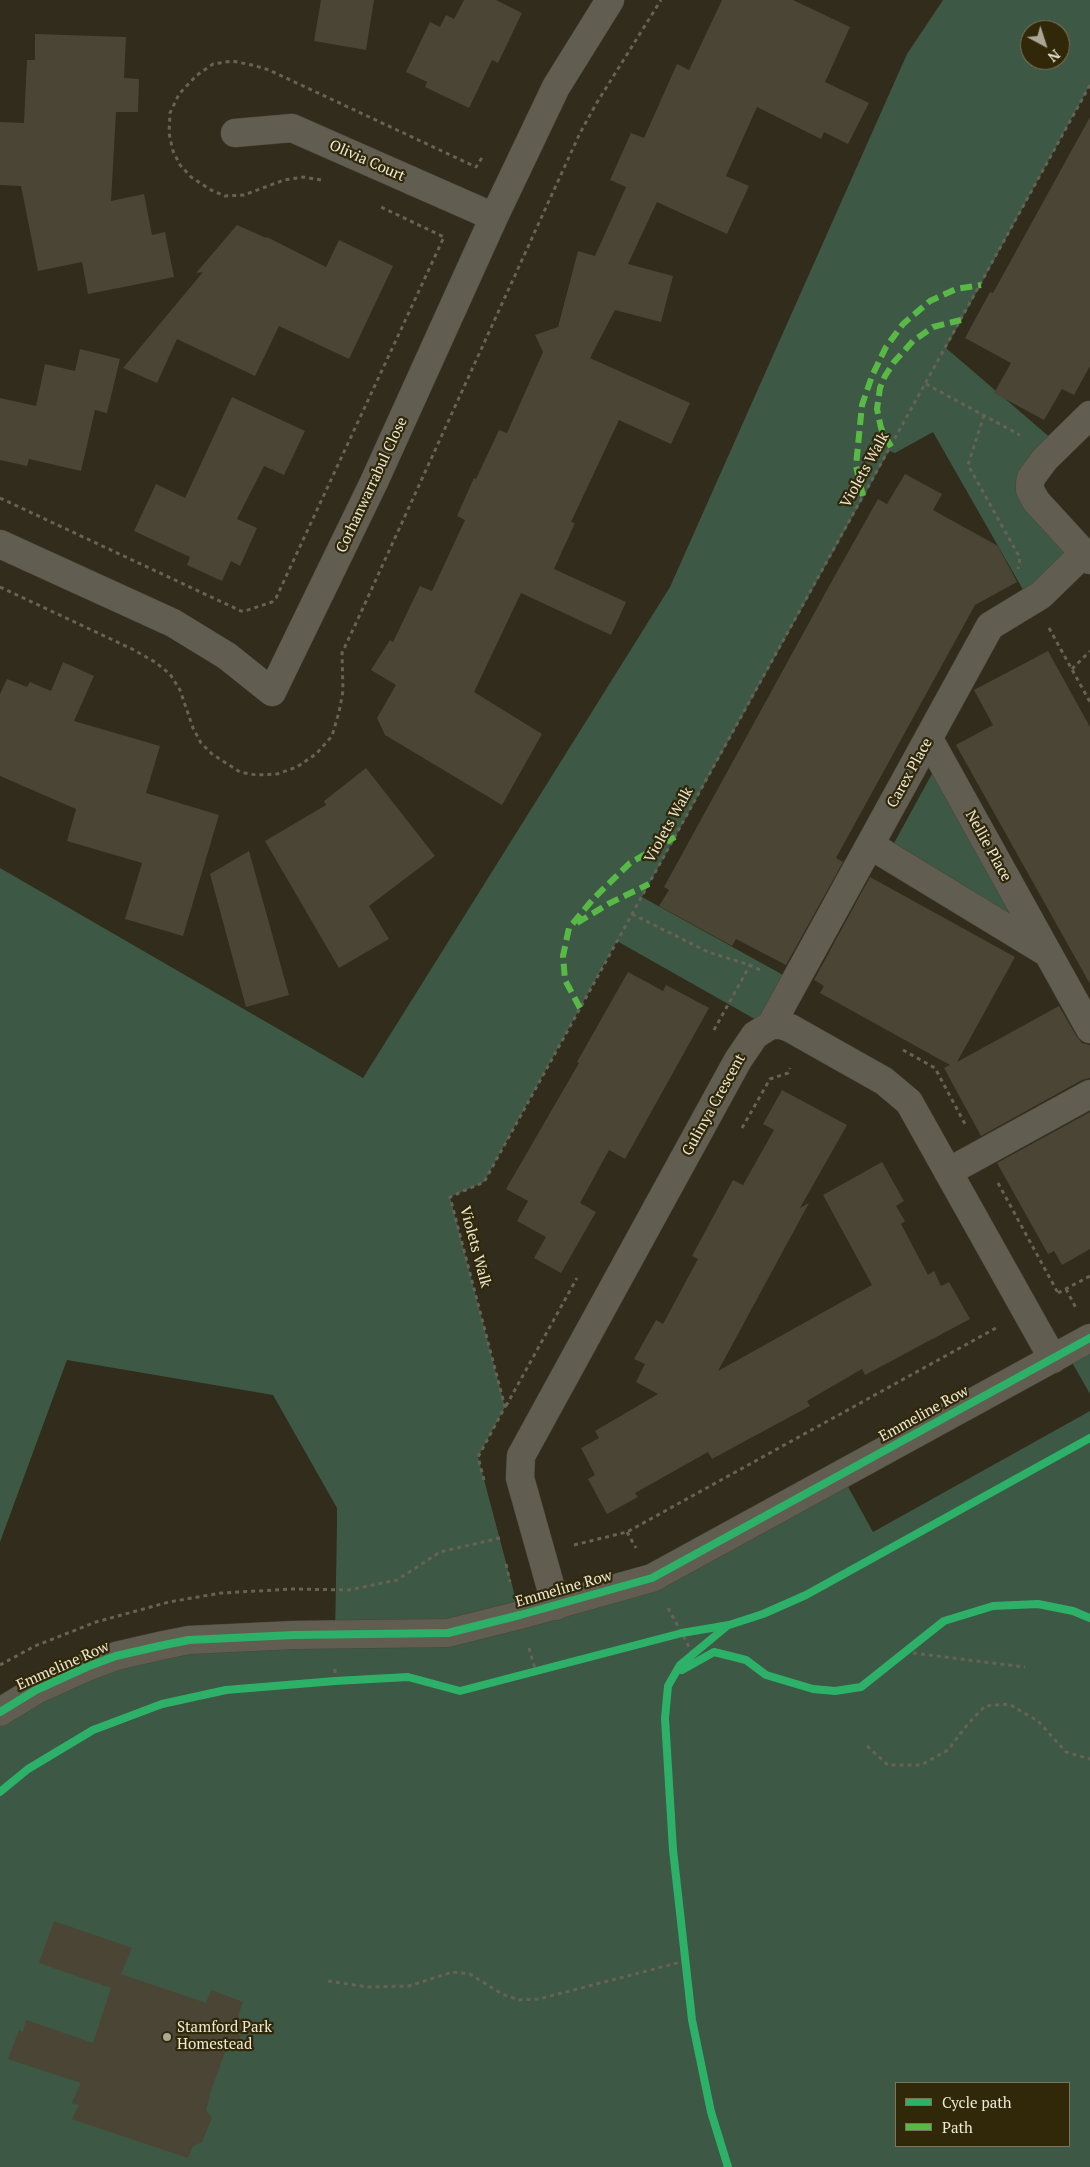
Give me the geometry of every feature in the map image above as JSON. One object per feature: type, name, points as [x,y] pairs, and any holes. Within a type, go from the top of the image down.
[{"type":"street","name":"Corhanwarrabul Close","points":[[0,544],[173,623],[227,656],[272,692],[374,482],[494,217],[556,87],[610,0]]},
{"type":"street","name":"Olivia Court","points":[[235,133],[292,128],[494,217]]},
{"type":"street","points":[[1087,556],[1036,501],[1030,490],[1031,478],[1045,459],[1090,415]]},
{"type":"street","name":"Carex Place","points":[[771,1025],[790,987],[990,626],[1041,594],[1087,556]]},
{"type":"street","name":"Nellie Place","points":[[929,739],[1090,1029]]},
{"type":"street","name":"Nellie Place","points":[[870,845],[1048,953]]},
{"type":"street","points":[[771,1025],[790,1028],[894,1088],[909,1102],[1053,1358]]},
{"type":"street","name":"Gulinya Crescent","points":[[556,1606],[520,1478],[522,1456],[540,1418],[738,1060],[749,1042],[763,1029],[771,1025]]},
{"type":"street","points":[[948,1172],[1090,1094]]},
{"type":"street","name":"Emmeline Row","points":[[0,1712],[36,1690],[89,1666],[116,1656],[164,1644],[189,1640],[294,1635],[448,1633],[556,1606],[652,1578],[1090,1338]]},
{"type":"path","points":[[0,498],[241,611],[272,602],[276,598],[444,237]]},
{"type":"path","points":[[926,384],[1025,438],[1045,459]]},
{"type":"path","points":[[984,416],[968,465],[1020,558],[1018,570],[1022,578]]},
{"type":"path","points":[[1046,621],[1090,702]]},
{"type":"path","points":[[1072,669],[1090,651]]},
{"type":"path","points":[[632,914],[708,952],[750,965],[790,987]]},
{"type":"path","points":[[741,1131],[770,1079],[788,1073],[792,1064]]},
{"type":"path","points":[[789,1070],[798,1074]]},
{"type":"path","points":[[995,1177],[1058,1292]]},
{"type":"path","points":[[1050,1297],[1090,1276]]},
{"type":"path","points":[[1066,1289],[1077,1310]]},
{"type":"path","points":[[991,1320],[996,1328]]},
{"type":"path","points":[[568,1547],[626,1532],[1004,1324]]},
{"type":"path","points":[[498,1529],[502,1546]]},
{"type":"path","points":[[574,1536],[576,1545]]},
{"type":"path","points":[[0,1665],[36,1646],[96,1622],[169,1602],[221,1593],[293,1589],[349,1590],[397,1580],[440,1552],[500,1538]]},
{"type":"path","points":[[504,1555],[512,1589]]},
{"type":"path","points":[[666,1604],[693,1654]]},
{"type":"path","points":[[674,1636],[691,1631]]},
{"type":"path","points":[[898,1657],[916,1645]]},
{"type":"path","points":[[528,1646],[536,1672]]},
{"type":"path","points":[[685,1661],[700,1648]]},
{"type":"path","points":[[906,1652],[1025,1667]]},
{"type":"path","points":[[527,1674],[546,1670]]},
{"type":"path","points":[[327,1681],[343,1680]]},
{"type":"path","points":[[866,1746],[888,1766],[921,1765],[948,1750],[967,1725],[985,1706],[1010,1704],[1038,1721],[1066,1752],[1090,1759]]},
{"type":"path","points":[[684,1951],[686,1970]]},
{"type":"path","points":[[328,1981],[368,1988],[409,1986],[452,1972],[470,1974],[502,1994],[519,2000],[538,1999],[685,1961]]},
{"type":"green space","points":[[943,0],[1090,0],[1090,85],[946,348],[1060,446],[1031,478],[1084,553],[1030,602],[933,432],[895,453],[889,451],[642,897],[794,981],[767,1026],[617,941],[484,1182],[450,1197],[505,1407],[478,1457],[520,1615],[652,1578],[841,1474],[873,1532],[1090,1411],[1090,2167],[0,2167],[0,1712],[89,1666],[335,1635],[337,1508],[273,1395],[67,1360],[0,1542],[0,868],[363,1078],[670,587],[907,54]]},
{"type":"green space","points":[[940,759],[1048,953],[887,856]]},
{"type":"green space","points":[[1090,1338],[1090,1394],[1066,1352]]},
{"type":"building","points":[[321,0],[374,0],[366,50],[314,41]]},
{"type":"building","points":[[464,0],[496,0],[522,13],[498,63],[492,60],[469,108],[425,87],[427,82],[406,72],[430,22],[440,27],[446,15],[454,19]]},
{"type":"building","points":[[722,0],[793,0],[850,27],[825,82],[869,103],[848,144],[824,132],[821,139],[757,107],[726,176],[749,186],[727,234],[657,202],[628,264],[673,276],[661,322],[615,310],[590,358],[690,403],[671,444],[619,420],[571,522],[575,523],[554,569],[626,602],[611,635],[521,593],[474,692],[542,734],[502,805],[385,735],[377,718],[396,685],[371,670],[390,640],[393,642],[420,586],[432,591],[465,520],[457,516],[474,478],[476,479],[499,430],[507,433],[543,352],[535,335],[558,327],[578,251],[595,256],[626,187],[610,180],[631,133],[644,138],[677,64],[689,70]]},
{"type":"building","points":[[35,34],[126,37],[124,78],[139,79],[138,112],[116,112],[111,201],[144,194],[152,235],[165,232],[174,277],[88,294],[82,262],[38,271],[21,186],[0,185],[0,122],[24,123],[27,60],[35,60]]},
{"type":"building","points":[[1090,117],[1090,366],[1074,395],[1062,389],[1044,420],[994,393],[1011,363],[965,338],[990,292],[993,293]]},
{"type":"building","points":[[237,225],[267,237],[326,267],[339,240],[393,266],[349,359],[279,326],[255,376],[177,339],[157,383],[123,368],[203,272],[196,273]]},
{"type":"building","points":[[80,349],[120,359],[107,413],[95,410],[81,471],[29,459],[27,466],[0,460],[0,398],[36,406],[45,364],[75,371]]},
{"type":"building","points":[[232,397],[305,431],[284,475],[264,466],[237,519],[257,528],[240,566],[231,561],[222,581],[187,565],[190,557],[134,531],[156,484],[185,498]]},
{"type":"building","points":[[905,474],[942,494],[933,510],[998,546],[1017,582],[975,605],[836,858],[843,862],[786,965],[736,939],[732,946],[659,906],[669,890],[664,887],[878,499],[887,504]]},
{"type":"building","points":[[1048,651],[1090,727],[1090,984],[956,745],[993,725],[974,690]]},
{"type":"building","points":[[63,662],[94,676],[74,721],[160,746],[146,793],[219,815],[183,936],[125,919],[142,863],[67,841],[76,809],[0,776],[0,694],[7,679],[27,687],[30,682],[51,691]]},
{"type":"building","points":[[366,768],[435,856],[369,906],[389,939],[339,968],[265,841],[326,805],[324,801]]},
{"type":"building","points":[[249,851],[289,995],[246,1007],[210,874]]},
{"type":"building","points":[[870,877],[1015,957],[957,1062],[1059,1006],[1077,1037],[1082,1043],[1090,1045],[1090,1078],[1082,1080],[981,1136],[944,1068],[950,1065],[820,993],[824,986],[814,980]]},
{"type":"building","points":[[628,972],[663,991],[666,985],[709,1008],[625,1159],[609,1150],[580,1203],[596,1212],[561,1273],[534,1258],[546,1237],[517,1221],[528,1201],[506,1189],[579,1063],[577,1062]]},
{"type":"building","points":[[782,1090],[847,1125],[800,1208],[809,1203],[718,1371],[872,1285],[823,1195],[882,1162],[904,1201],[896,1206],[905,1221],[901,1224],[928,1275],[934,1271],[941,1286],[949,1282],[970,1319],[865,1375],[862,1369],[807,1401],[810,1406],[712,1459],[708,1452],[635,1493],[638,1497],[607,1514],[588,1479],[595,1475],[581,1448],[599,1438],[595,1431],[658,1394],[636,1382],[645,1364],[634,1359],[656,1320],[663,1324],[698,1259],[692,1256],[733,1180],[743,1185],[774,1130],[763,1124]]},
{"type":"building","points":[[1090,1112],[1090,1249],[1062,1265],[1054,1251],[1048,1254],[997,1163]]},
{"type":"building","name":"Stamford Park Homestead","points":[[54,1921],[132,1948],[121,1974],[206,2003],[211,1990],[243,2002],[238,2016],[244,2026],[236,2048],[225,2052],[209,2096],[206,2110],[212,2118],[202,2142],[193,2146],[188,2158],[72,2119],[79,2105],[72,2103],[81,2083],[8,2059],[19,2030],[23,2032],[26,2020],[93,2043],[111,1988],[39,1963]]},
{"type":"marked path","points":[[863,496],[856,466],[862,405],[872,376],[886,347],[903,324],[930,301],[956,289],[981,285]]},
{"type":"marked path","points":[[891,447],[881,428],[877,409],[880,388],[885,376],[894,362],[913,341],[933,327],[961,320]]},
{"type":"marked path","points":[[580,1008],[565,980],[563,956],[569,928],[594,898],[630,863],[675,837]]},
{"type":"marked path","points":[[577,923],[608,904],[649,884]]},
{"type":"cycle path","points":[[0,1712],[36,1690],[89,1666],[116,1656],[164,1645],[189,1640],[294,1635],[448,1633],[652,1578],[1090,1338]]},
{"type":"cycle path","points":[[0,1792],[28,1769],[93,1730],[162,1704],[226,1690],[408,1677],[460,1691],[682,1633],[729,1625],[763,1614],[806,1595],[1090,1438]]},
{"type":"cycle path","points":[[682,1670],[714,1652],[746,1660],[766,1675],[813,1689],[835,1691],[861,1687],[944,1621],[993,1606],[1038,1604],[1073,1611],[1090,1618]]},
{"type":"cycle path","points":[[727,1626],[680,1665],[668,1686],[665,1718],[673,1850],[692,2020],[711,2112],[728,2167]]},
{"type":"place","name":"Stamford Park Homestead","points":[[167,2037]]}]
